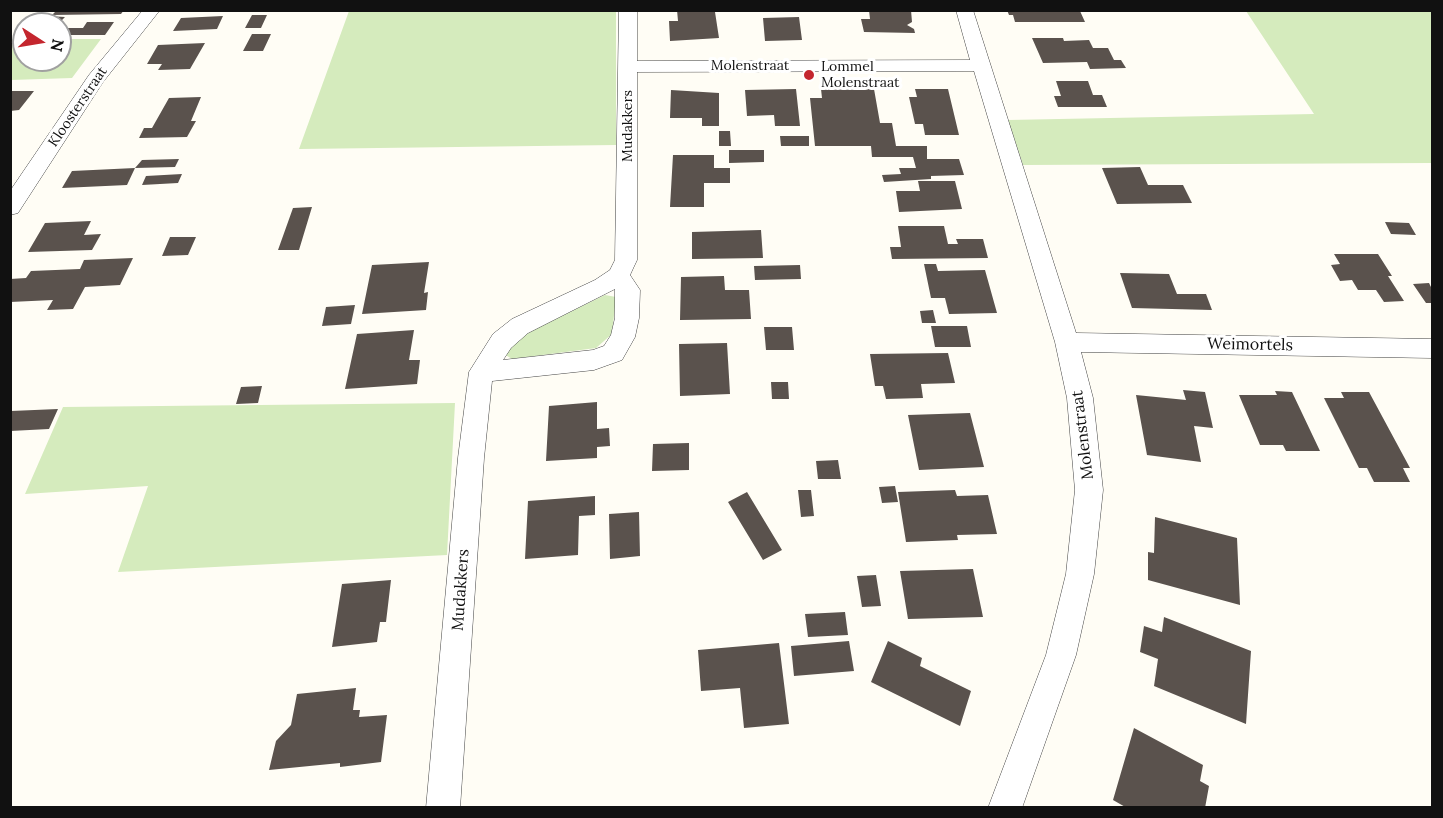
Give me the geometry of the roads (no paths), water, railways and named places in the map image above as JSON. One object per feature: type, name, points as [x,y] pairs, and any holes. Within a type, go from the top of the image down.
[{"type":"street","name":"Kloosterstraat","points":[[10,208],[96,79],[152,10]]},
{"type":"street","name":"Mudakkers","points":[[443,807],[471,458],[481,372],[502,341],[520,326],[575,301],[618,276],[626,260],[628,10]]},
{"type":"street","name":"Molenstraat","points":[[964,10],[1067,342],[1080,398],[1089,490],[1080,574],[1061,655],[1005,807]]},
{"type":"street","name":"Molenstraat","points":[[628,67],[981,65]]},
{"type":"street","points":[[481,372],[594,360],[613,352],[623,337],[627,318],[628,290],[618,276]]},
{"type":"street","name":"Weimortels","points":[[1067,342],[1432,348]]},
{"type":"place","name":"Lommel Molenstraat","points":[[809,75]]}]
